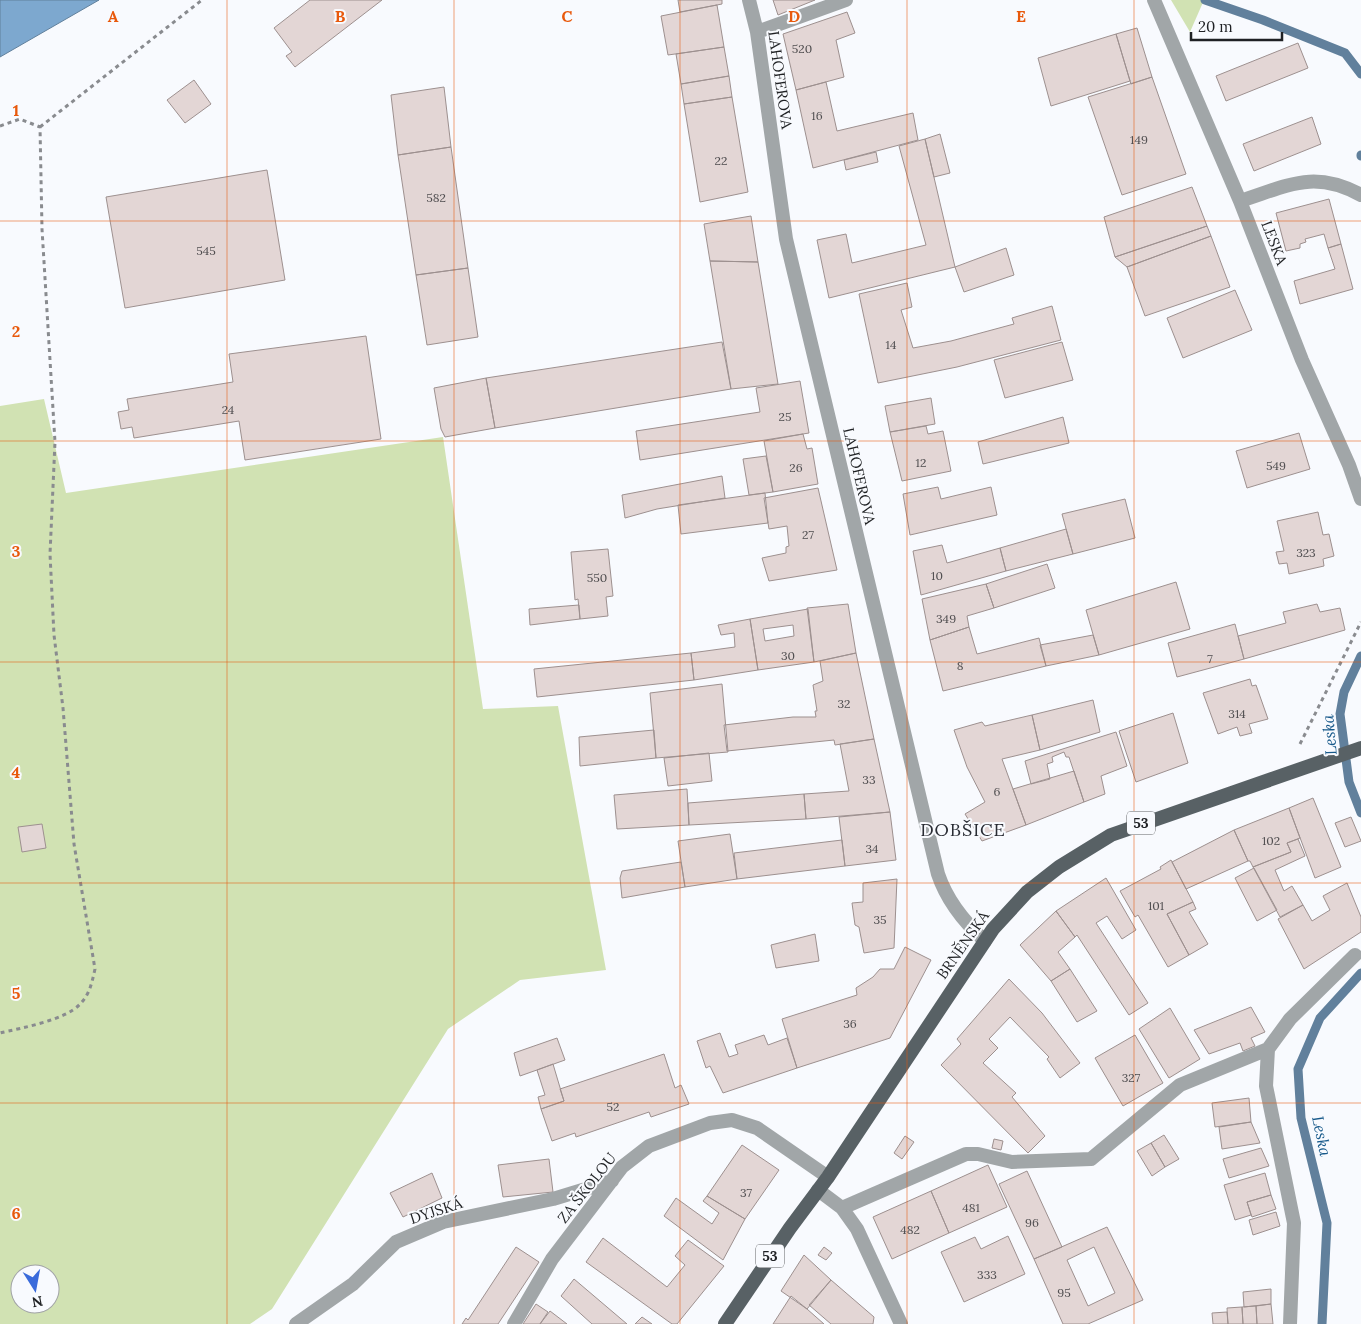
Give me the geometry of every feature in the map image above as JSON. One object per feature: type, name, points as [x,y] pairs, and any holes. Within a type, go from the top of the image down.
[{"type":"main road","name":"BRNĚNSKÁ","points":[[725,1324],[828,1177],[985,941],[1002,917],[1027,892],[1059,866],[1093,844],[1131,826],[1361,748]]},
{"type":"street","name":"LAHOFEROVA","points":[[749,0],[757,32],[786,238],[938,874],[942,888],[957,911],[985,941]]},
{"type":"street","points":[[757,32],[846,0]]},
{"type":"street","name":"LESKA","points":[[1154,0],[1240,201],[1302,360],[1349,465],[1361,499]]},
{"type":"street","points":[[1240,201],[1309,180],[1330,181],[1355,192]]},
{"type":"street","points":[[842,1208],[956,1156],[966,1154],[978,1154],[1012,1162],[1091,1160],[1180,1085],[1268,1049],[1290,1019],[1355,955]]},
{"type":"street","points":[[1268,1049],[1266,1086],[1294,1224],[1290,1324]]},
{"type":"street","name":"ZA ŠKOLOU","points":[[514,1324],[552,1260],[631,1158],[649,1146],[721,1120],[732,1120],[757,1128],[828,1177]]},
{"type":"street","name":"DYJSKÁ","points":[[296,1324],[353,1284],[396,1242],[443,1222],[553,1198],[612,1181]]},
{"type":"street","points":[[818,1190],[842,1208],[857,1229],[902,1324]]},
{"type":"path","points":[[40,127],[202,0]]},
{"type":"path","points":[[0,126],[20,119],[40,127]]},
{"type":"path","points":[[0,1033],[59,1016],[80,1005],[91,988],[95,969],[74,844],[63,708],[54,635],[50,554],[55,442],[42,229],[40,127]]},
{"type":"path","points":[[1304,767],[1298,748],[1361,622]]},
{"type":"green space","points":[[1171,0],[1204,0],[1190,32]]},
{"type":"green space","points":[[44,399],[66,493],[443,437],[483,709],[558,706],[606,970],[520,980],[448,1029],[272,1309],[250,1324],[0,1324],[0,406]]},
{"type":"water","points":[[0,0],[99,0],[0,57]]},
{"type":"building","points":[[310,0],[382,0],[295,67],[286,56],[292,52],[274,28]]},
{"type":"building","points":[[678,0],[722,0],[722,4],[680,12]]},
{"type":"building","points":[[773,0],[815,0],[778,15]]},
{"type":"building","points":[[717,5],[724,47],[668,55],[661,16]]},
{"type":"building","points":[[847,12],[855,33],[836,40],[844,77],[796,90],[783,34]]},
{"type":"building","points":[[1137,28],[1152,77],[1131,84],[1116,34]]},
{"type":"building","points":[[1116,34],[1130,81],[1051,106],[1038,58]]},
{"type":"building","points":[[1298,43],[1308,68],[1226,101],[1216,76]]},
{"type":"building","points":[[724,47],[729,76],[681,84],[676,54]]},
{"type":"building","points":[[729,76],[732,97],[684,104],[681,84]]},
{"type":"building","points":[[1152,77],[1186,174],[1122,195],[1088,97]]},
{"type":"building","points":[[194,80],[211,104],[185,123],[167,100]]},
{"type":"building","points":[[826,82],[837,131],[913,113],[918,140],[813,168],[796,90]]},
{"type":"building","points":[[444,87],[451,147],[398,155],[391,95]]},
{"type":"building","points":[[732,97],[748,192],[700,202],[684,104]]},
{"type":"building","points":[[1312,117],[1321,144],[1254,171],[1243,144]]},
{"type":"building","points":[[940,134],[950,173],[934,177],[925,139]]},
{"type":"building","points":[[925,139],[955,267],[829,298],[817,240],[846,234],[852,263],[926,245],[899,146]]},
{"type":"building","points":[[451,147],[468,268],[416,275],[398,155]]},
{"type":"building","points":[[876,152],[878,162],[846,170],[844,160]]},
{"type":"building","points":[[267,170],[285,280],[125,308],[106,197]]},
{"type":"building","points":[[1192,187],[1207,226],[1115,257],[1104,217]]},
{"type":"building","points":[[1329,199],[1341,244],[1328,248],[1324,234],[1305,239],[1306,242],[1300,244],[1300,248],[1286,251],[1276,213]]},
{"type":"building","points":[[751,216],[758,262],[710,261],[704,224]]},
{"type":"building","points":[[1207,226],[1211,236],[1127,267],[1115,257]]},
{"type":"building","points":[[1211,236],[1230,287],[1145,316],[1127,267]]},
{"type":"building","points":[[1341,244],[1353,289],[1300,304],[1294,281],[1335,269],[1328,248]]},
{"type":"building","points":[[1006,248],[1014,275],[964,292],[955,267]]},
{"type":"building","points":[[710,261],[758,262],[778,384],[731,389]]},
{"type":"building","points":[[468,268],[478,337],[427,345],[416,275]]},
{"type":"building","points":[[907,283],[912,307],[901,310],[913,348],[951,341],[1014,324],[1012,318],[1052,306],[1061,340],[957,367],[878,383],[859,294]]},
{"type":"building","points":[[1235,290],[1252,330],[1183,358],[1167,318]]},
{"type":"building","points":[[366,336],[381,439],[245,460],[239,421],[134,438],[132,427],[121,429],[118,412],[129,410],[127,399],[233,382],[229,354]]},
{"type":"building","points":[[722,342],[731,389],[495,428],[486,378]]},
{"type":"building","points":[[1062,342],[1073,380],[1005,398],[994,360]]},
{"type":"building","points":[[486,378],[495,428],[445,437],[441,429],[434,388]]},
{"type":"building","points":[[800,381],[809,433],[640,460],[636,431],[760,412],[756,388]]},
{"type":"building","points":[[931,398],[935,424],[890,432],[885,406]]},
{"type":"building","points":[[1063,417],[1069,443],[983,464],[978,442]]},
{"type":"building","points":[[926,426],[928,434],[943,431],[951,471],[902,481],[890,432]]},
{"type":"building","points":[[1299,433],[1310,469],[1247,488],[1236,451]]},
{"type":"building","points":[[803,434],[807,449],[812,448],[818,484],[773,492],[764,441]]},
{"type":"building","points":[[766,456],[773,492],[749,495],[743,459]]},
{"type":"building","points":[[722,476],[725,498],[657,509],[625,518],[622,495]]},
{"type":"building","points":[[938,487],[941,499],[991,487],[997,515],[910,535],[903,494]]},
{"type":"building","points":[[818,488],[837,570],[769,581],[762,558],[786,553],[786,547],[789,546],[787,526],[769,529],[764,498]]},
{"type":"building","points":[[765,493],[768,523],[681,534],[678,505]]},
{"type":"building","points":[[1125,499],[1135,538],[1073,554],[1062,514]]},
{"type":"building","points":[[1318,512],[1323,535],[1329,534],[1334,556],[1323,559],[1324,566],[1289,574],[1287,563],[1279,564],[1276,552],[1284,551],[1277,521]]},
{"type":"building","points":[[1066,529],[1073,554],[1006,571],[1000,548]]},
{"type":"building","points":[[942,545],[947,563],[1000,548],[1006,571],[921,595],[913,551]]},
{"type":"building","points":[[608,549],[613,596],[606,597],[608,616],[580,619],[578,599],[575,600],[571,552]]},
{"type":"building","points":[[1047,564],[1055,588],[994,608],[986,584]]},
{"type":"building","points":[[1176,582],[1190,629],[1099,655],[1086,610]]},
{"type":"building","points":[[986,584],[994,608],[967,616],[969,627],[930,640],[922,599]]},
{"type":"building","points":[[848,604],[856,653],[814,662],[807,608]]},
{"type":"building","points":[[1317,604],[1320,612],[1340,608],[1345,630],[1244,659],[1238,636],[1286,623],[1283,612]]},
{"type":"building","points":[[579,605],[580,619],[530,625],[529,609]]},
{"type":"building","points":[[808,609],[814,662],[758,670],[750,619]],"holes":[[[793,625],[794,636],[765,641],[763,629]]]},
{"type":"building","points":[[750,619],[758,670],[694,680],[691,653],[735,647],[734,633],[721,635],[718,625]]},
{"type":"building","points":[[1235,624],[1244,659],[1177,677],[1168,643]]},
{"type":"building","points":[[969,627],[977,654],[1039,638],[1046,666],[943,691],[930,640]]},
{"type":"building","points":[[1093,635],[1099,655],[1046,666],[1040,645]]},
{"type":"building","points":[[691,653],[694,680],[537,697],[534,669]]},
{"type":"building","points":[[856,653],[874,739],[835,745],[834,740],[727,751],[724,725],[793,717],[816,717],[815,711],[817,711],[813,685],[823,681],[820,661]]},
{"type":"building","points":[[1250,679],[1252,686],[1256,685],[1268,719],[1249,724],[1252,733],[1240,736],[1237,727],[1218,734],[1203,693]]},
{"type":"building","points":[[722,684],[728,752],[656,758],[650,693]]},
{"type":"building","points":[[1093,700],[1100,732],[1040,750],[1032,715]]},
{"type":"building","points":[[1173,713],[1188,763],[1136,782],[1119,731]]},
{"type":"building","points":[[1032,715],[1040,750],[1002,759],[1026,825],[982,841],[965,814],[985,802],[967,767],[954,730],[982,722],[985,726]]},
{"type":"building","points":[[654,730],[656,758],[580,766],[579,737]]},
{"type":"building","points":[[1116,732],[1127,766],[1101,776],[1105,794],[1084,802],[1069,757],[1066,757],[1064,752],[1052,757],[1053,762],[1047,764],[1050,779],[1031,784],[1025,761]]},
{"type":"building","points":[[874,739],[890,812],[806,819],[804,794],[849,791],[840,744]]},
{"type":"building","points":[[709,753],[712,781],[668,786],[664,758]]},
{"type":"building","points":[[1074,771],[1084,802],[1026,825],[1013,789]]},
{"type":"building","points":[[687,789],[689,825],[617,829],[614,795]]},
{"type":"building","points":[[804,794],[806,819],[689,825],[688,803]]},
{"type":"building","points":[[1313,798],[1341,867],[1315,878],[1289,808]]},
{"type":"building","points":[[1289,808],[1300,838],[1287,843],[1291,852],[1253,867],[1250,861],[1248,861],[1234,830]]},
{"type":"building","points":[[890,812],[896,860],[845,866],[839,817]]},
{"type":"building","points":[[1351,817],[1361,841],[1345,847],[1335,823]]},
{"type":"building","points":[[42,824],[46,848],[22,852],[18,827]]},
{"type":"building","points":[[1234,830],[1248,861],[1186,889],[1172,862]]},
{"type":"building","points":[[730,834],[737,879],[685,887],[678,841]]},
{"type":"building","points":[[1298,839],[1305,856],[1275,870],[1284,891],[1292,886],[1303,905],[1280,917],[1253,867],[1291,852],[1287,843]]},
{"type":"building","points":[[842,840],[845,866],[737,879],[734,853]]},
{"type":"building","points":[[1171,860],[1193,902],[1167,914],[1189,955],[1168,967],[1138,915],[1135,917],[1120,891],[1161,869],[1160,867]]},
{"type":"building","points":[[681,862],[685,887],[622,898],[620,878],[622,871]]},
{"type":"building","points":[[1254,868],[1277,910],[1257,921],[1235,878]]},
{"type":"building","points":[[1106,878],[1136,930],[1122,939],[1107,916],[1096,923],[1148,1003],[1129,1015],[1077,935],[1075,937],[1056,911]]},
{"type":"building","points":[[897,879],[894,948],[864,953],[859,927],[855,925],[852,903],[863,902],[863,883]]},
{"type":"building","points":[[1347,883],[1361,917],[1361,932],[1304,969],[1278,919],[1303,905],[1312,921],[1330,910],[1323,896]]},
{"type":"building","points":[[1193,902],[1196,909],[1189,912],[1208,944],[1189,955],[1167,914]]},
{"type":"building","points":[[1056,911],[1075,937],[1058,952],[1070,969],[1051,981],[1020,945]]},
{"type":"building","points":[[815,934],[819,961],[776,968],[771,945]]},
{"type":"building","points":[[905,947],[931,960],[890,1038],[797,1068],[782,1019],[857,995],[856,988],[873,977],[880,969],[894,969]]},
{"type":"building","points":[[1070,969],[1097,1011],[1077,1022],[1051,981]]},
{"type":"building","points":[[1009,979],[1042,1013],[1080,1063],[1060,1078],[1047,1059],[1049,1057],[1010,1017],[989,1039],[998,1048],[983,1063],[1016,1093],[1012,1097],[1045,1136],[1028,1153],[941,1065],[961,1044],[957,1039]]},
{"type":"building","points":[[1251,1007],[1265,1032],[1251,1038],[1255,1046],[1243,1051],[1240,1043],[1209,1054],[1194,1030]]},
{"type":"building","points":[[1170,1008],[1200,1059],[1169,1078],[1139,1029]]},
{"type":"building","points":[[720,1033],[729,1057],[738,1054],[735,1045],[764,1035],[768,1045],[787,1038],[797,1068],[723,1093],[710,1066],[706,1068],[697,1041]]},
{"type":"building","points":[[1135,1035],[1163,1083],[1123,1106],[1095,1058]]},
{"type":"building","points":[[557,1038],[565,1060],[520,1076],[514,1053]]},
{"type":"building","points":[[664,1054],[675,1088],[681,1085],[689,1104],[651,1117],[649,1112],[576,1137],[575,1133],[552,1141],[541,1109],[564,1101],[560,1089]]},
{"type":"building","points":[[553,1064],[564,1101],[541,1109],[538,1097],[545,1095],[537,1070]]},
{"type":"building","points":[[1249,1098],[1251,1122],[1215,1127],[1212,1103]]},
{"type":"building","points":[[1251,1122],[1260,1143],[1222,1149],[1219,1127]]},
{"type":"building","points":[[1164,1135],[1179,1159],[1165,1167],[1151,1143]]},
{"type":"building","points":[[905,1136],[914,1142],[902,1159],[894,1153]]},
{"type":"building","points":[[994,1139],[1003,1141],[1001,1150],[992,1148]]},
{"type":"building","points":[[1151,1143],[1165,1167],[1152,1176],[1137,1151]]},
{"type":"building","points":[[742,1145],[779,1170],[745,1219],[707,1196]]},
{"type":"building","points":[[1261,1148],[1269,1166],[1229,1178],[1223,1159]]},
{"type":"building","points":[[549,1159],[553,1192],[503,1197],[498,1165]]},
{"type":"building","points":[[988,1165],[1007,1207],[949,1233],[931,1191]]},
{"type":"building","points":[[1027,1171],[1062,1247],[1034,1259],[999,1184]]},
{"type":"building","points":[[432,1173],[442,1198],[403,1217],[390,1193]]},
{"type":"building","points":[[1265,1173],[1271,1195],[1247,1202],[1251,1215],[1235,1220],[1224,1185]]},
{"type":"building","points":[[931,1191],[949,1233],[892,1259],[873,1217]]},
{"type":"building","points":[[1271,1195],[1276,1209],[1252,1217],[1247,1202]]},
{"type":"building","points":[[707,1196],[745,1219],[723,1260],[664,1216],[676,1198],[712,1224],[719,1213],[703,1201]]},
{"type":"building","points":[[1276,1212],[1280,1226],[1253,1235],[1249,1220]]},
{"type":"building","points":[[1107,1227],[1143,1300],[1088,1324],[1063,1324],[1034,1259]],"holes":[[[1094,1247],[1115,1293],[1088,1306],[1067,1260]]]},
{"type":"building","points":[[1008,1236],[1025,1274],[964,1302],[941,1252],[975,1237],[981,1249]]},
{"type":"building","points":[[603,1238],[667,1287],[685,1265],[675,1256],[688,1240],[724,1266],[677,1324],[672,1324],[586,1262]]},
{"type":"building","points":[[516,1247],[539,1262],[498,1324],[462,1324],[466,1318],[468,1320]]},
{"type":"building","points":[[824,1247],[832,1253],[826,1260],[818,1255]]},
{"type":"building","points":[[804,1255],[831,1280],[807,1309],[781,1291]]},
{"type":"building","points":[[574,1279],[627,1324],[592,1324],[561,1296]]},
{"type":"building","points":[[831,1280],[874,1317],[873,1324],[831,1324],[809,1305]]},
{"type":"building","points":[[1271,1289],[1271,1304],[1244,1307],[1243,1292]]},
{"type":"building","points":[[791,1296],[807,1309],[824,1324],[773,1324]]},
{"type":"building","points":[[536,1304],[548,1312],[540,1324],[523,1324]]},
{"type":"building","points":[[1271,1304],[1273,1324],[1257,1324],[1256,1306]]},
{"type":"building","points":[[1256,1306],[1257,1324],[1243,1324],[1242,1307]]},
{"type":"building","points":[[1242,1307],[1243,1324],[1228,1324],[1227,1308]]},
{"type":"building","points":[[550,1311],[567,1324],[540,1324]]},
{"type":"building","points":[[1227,1312],[1228,1324],[1213,1324],[1212,1313]]},
{"type":"building","points":[[642,1317],[652,1324],[635,1324]]},
{"type":"waterway","name":"Leska","points":[[1205,0],[1263,20],[1345,53],[1361,74]]},
{"type":"waterway","name":"Leska","points":[[1361,656],[1344,692],[1340,714],[1349,782],[1361,813]]},
{"type":"waterway","name":"Leska","points":[[1322,1324],[1327,1223],[1301,1118],[1298,1069],[1320,1018],[1361,973]]},
{"type":"district","name":"DOBŠICE","points":[[963,830]]}]
